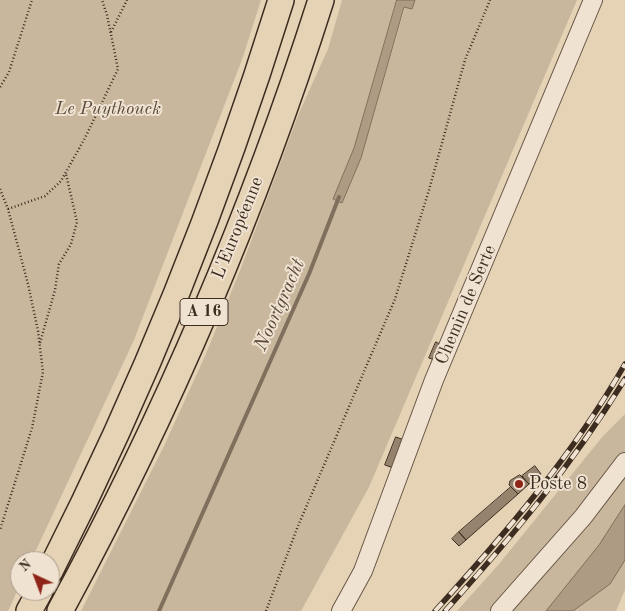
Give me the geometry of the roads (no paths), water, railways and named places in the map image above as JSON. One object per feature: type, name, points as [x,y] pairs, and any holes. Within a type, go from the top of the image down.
[{"type":"highway","name":"L'Européenne","points":[[60,551],[125,415],[179,288],[224,172],[281,0]]},
{"type":"highway","name":"L'Européenne","points":[[60,611],[124,487],[204,314],[265,160],[321,0]]},
{"type":"street","name":"Chemin de Serte","points":[[341,611],[363,571],[434,380],[593,0]]},
{"type":"street","points":[[500,611],[583,517],[625,462]]},
{"type":"waterway","name":"Noortgracht","points":[[159,611],[309,274],[339,197]]},
{"type":"railway","points":[[435,611],[537,493],[605,398],[625,364]]},
{"type":"railway","points":[[445,611],[541,499],[584,441],[625,379]]},
{"type":"place","name":"Poste 8","points":[[519,484]]},
{"type":"park label","name":"Le Puythouck","points":[[108,109]]}]
